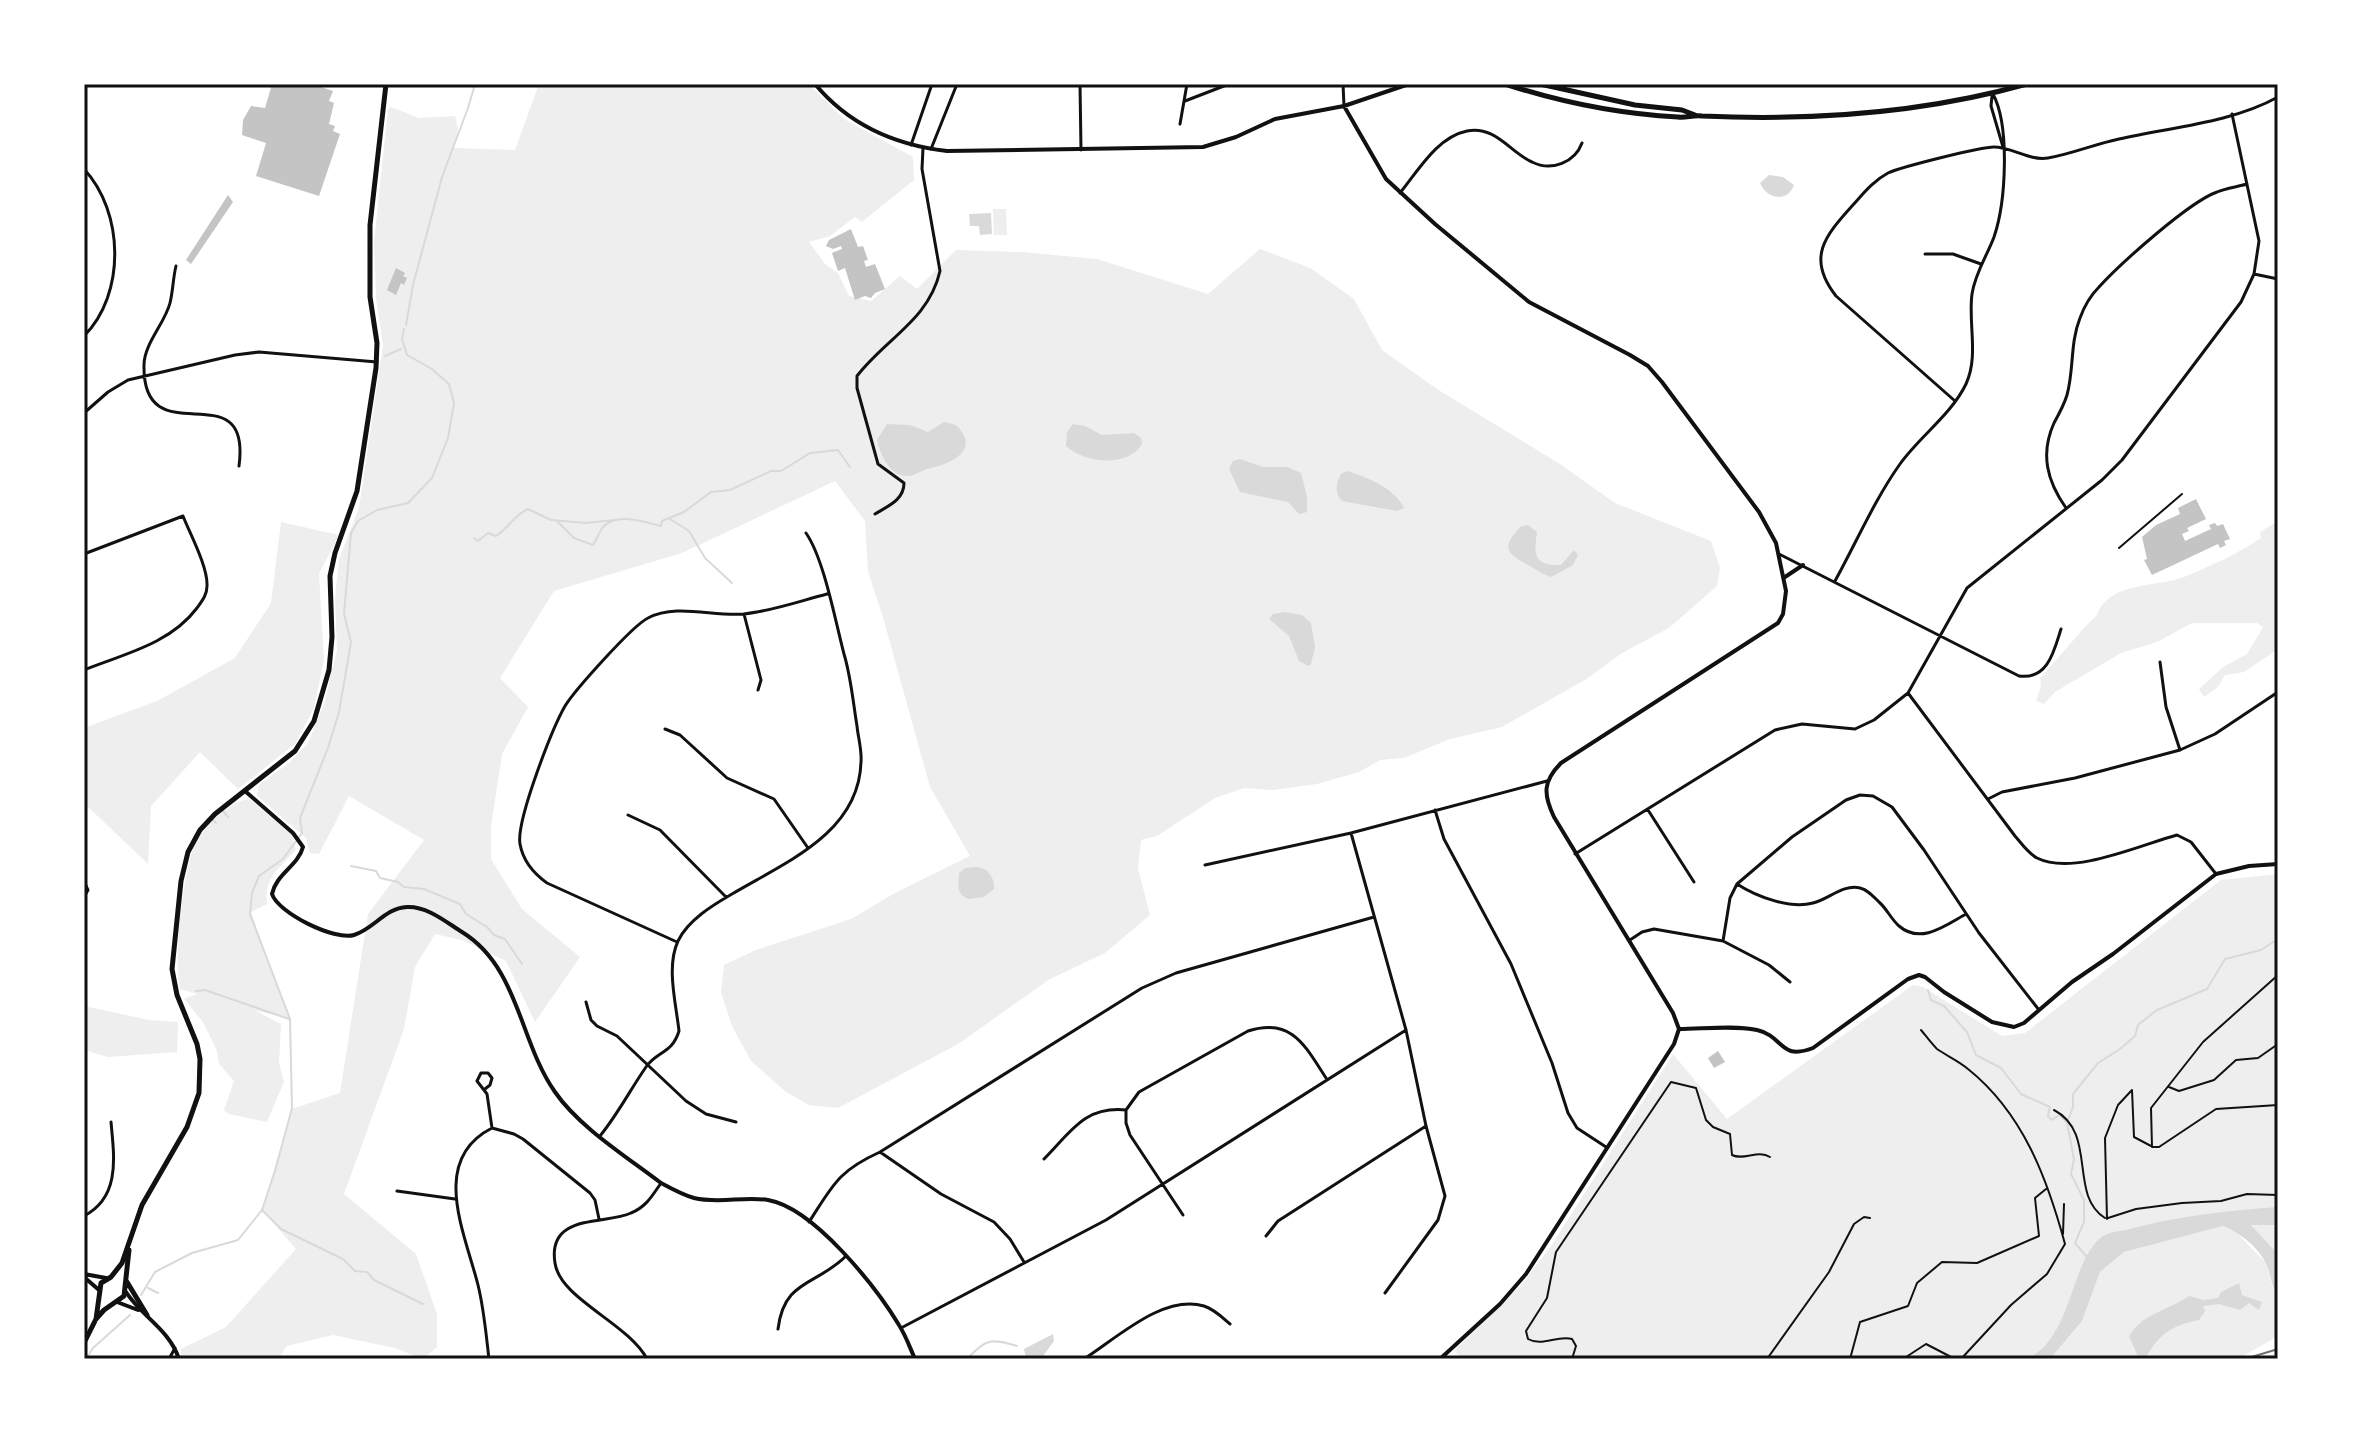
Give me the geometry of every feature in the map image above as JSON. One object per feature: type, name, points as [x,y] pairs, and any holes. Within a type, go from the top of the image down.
[{"type":"main road","points":[[84,1343],[96,1319],[101,1283],[122,1263],[142,1205],[187,1127],[199,1093],[197,1044],[177,995],[172,969],[185,861],[191,844],[207,821],[295,751],[309,730],[323,694],[332,648],[330,576],[357,491],[377,362],[370,297],[370,225],[386,84]]},
{"type":"main road","points":[[1505,84],[1614,109],[1681,118],[1696,115],[1828,117],[1934,105],[2027,84]]},
{"type":"main road","points":[[1540,84],[1696,115]]},
{"type":"main road","points":[[96,1319],[114,1303],[126,1286],[129,1243]]},
{"type":"main road","points":[[109,1277],[120,1279],[144,1313]]},
{"type":"main road","points":[[99,1292],[104,1301],[114,1303]]},
{"type":"street","points":[[815,84],[852,119],[879,134],[923,148],[1081,150],[1203,147],[1236,137],[1275,119],[1344,106],[1409,84]]},
{"type":"street","points":[[911,145],[932,84]]},
{"type":"street","points":[[931,149],[957,84]]},
{"type":"street","points":[[1080,84],[1081,150]]},
{"type":"street","points":[[1180,124],[1187,84]]},
{"type":"street","points":[[1185,101],[1229,84]]},
{"type":"street","points":[[1343,84],[1344,106],[1378,167],[1400,193],[1529,302],[1648,366],[1759,512],[1779,554],[1786,591],[1783,614],[1770,630],[1561,763],[1547,781],[1545,792],[1548,805],[1673,1013],[1679,1029],[1674,1044],[1526,1274],[1500,1304],[1440,1359]]},
{"type":"street","points":[[1992,93],[1991,106],[2004,150]]},
{"type":"street","points":[[1835,581],[1901,462],[1965,386],[1972,363],[1971,297],[1997,227],[2005,135],[1998,104],[1992,93]]},
{"type":"street","points":[[1955,401],[1836,296],[1824,277],[1822,245],[1827,235],[1870,186],[1884,175],[1902,168],[1995,147],[2048,158],[2116,139],[2261,107],[2278,97]]},
{"type":"street","points":[[1575,854],[1775,730],[1802,724],[1848,729],[1860,727],[1908,693],[1967,588],[2122,460],[2241,302],[2254,274],[2259,241],[2232,114]]},
{"type":"street","points":[[1400,193],[1437,148],[1469,130],[1491,135],[1520,152],[1530,162],[1543,166],[1570,160],[1578,153],[1582,143]]},
{"type":"street","points":[[875,514],[901,497],[905,488],[904,483],[878,464],[857,388],[857,376],[911,324],[929,301],[937,283],[940,271],[922,169],[923,148]]},
{"type":"street","points":[[84,169],[99,190],[111,220],[115,251],[113,281],[102,310],[84,336]]},
{"type":"street","points":[[2066,508],[2054,491],[2048,474],[2048,440],[2065,402],[2075,333],[2089,299],[2122,264],[2188,210],[2216,192],[2248,184]]},
{"type":"street","points":[[1925,254],[1953,254],[1981,264]]},
{"type":"street","points":[[176,266],[170,304],[144,360],[144,375],[151,398],[159,408],[170,414],[215,414],[226,421],[239,440],[239,466]]},
{"type":"street","points":[[2254,274],[2278,279]]},
{"type":"street","points":[[84,413],[108,392],[144,375],[235,355],[259,352],[377,362]]},
{"type":"street","points":[[84,554],[183,516],[207,577],[204,598],[183,625],[162,639],[84,670]]},
{"type":"street","points":[[600,1136],[648,1064],[674,1045],[679,1031],[673,962],[677,942],[688,926],[726,897],[808,848],[831,830],[851,805],[859,783],[861,759],[847,664],[817,551],[806,533]]},
{"type":"street","points":[[1779,554],[2019,676],[2027,677],[2048,665],[2061,629]]},
{"type":"street","points":[[1784,577],[1803,565]]},
{"type":"street","points":[[677,942],[540,878],[524,857],[520,845],[520,822],[563,708],[645,619],[669,612],[744,614],[827,594]]},
{"type":"street","points":[[744,614],[761,680],[758,690]]},
{"type":"street","points":[[2160,662],[2166,707],[2180,750]]},
{"type":"street","points":[[1988,799],[2002,792],[2075,778],[2180,750],[2215,734],[2278,692]]},
{"type":"street","points":[[1908,693],[2015,836],[2039,859],[2063,864],[2080,863],[2177,835],[2191,842],[2216,874]]},
{"type":"street","points":[[665,729],[680,735],[727,778],[774,799],[786,812],[808,848]]},
{"type":"street","points":[[1205,865],[1351,833],[1547,781]]},
{"type":"street","points":[[245,791],[301,844],[302,853],[274,885],[272,894],[279,907],[331,932],[351,936],[390,911],[418,908],[480,944],[501,973],[553,1090],[563,1103],[661,1183],[695,1198],[769,1201],[795,1211],[864,1275],[901,1328],[915,1359]]},
{"type":"street","points":[[1723,941],[1730,898],[1737,884],[1762,860],[1808,825],[1846,800],[1868,795],[1882,799],[1892,807],[1966,914],[2039,1010]]},
{"type":"street","points":[[1435,810],[1444,839],[1511,964],[1552,1063],[1568,1113],[1577,1128],[1606,1147]]},
{"type":"street","points":[[1648,810],[1694,882]]},
{"type":"street","points":[[628,815],[660,830],[726,897]]},
{"type":"street","points":[[1351,833],[1406,1030],[1426,1126],[1444,1188],[1438,1220],[1385,1293]]},
{"type":"street","points":[[1679,1029],[1759,1030],[1791,1053],[1800,1053],[1813,1048],[1908,979],[1919,975],[1998,1025],[2014,1027],[2024,1023],[2216,874],[2249,866],[2278,864]]},
{"type":"street","points":[[84,881],[88,890],[84,897]]},
{"type":"street","points":[[1737,884],[1791,904],[1813,903],[1847,888],[1860,888],[1867,890],[1898,925],[1917,934],[1928,933],[1966,914]]},
{"type":"street","points":[[809,1222],[843,1173],[853,1165],[880,1152],[1142,988],[1176,973],[1374,917]]},
{"type":"street","points":[[1630,940],[1654,929],[1723,941],[1769,965],[1790,982]]},
{"type":"street","points":[[586,1002],[591,1020],[597,1026],[617,1036],[695,1108],[736,1122]]},
{"type":"street","points":[[1183,1215],[1130,1135],[1126,1110],[1139,1092],[1262,1026],[1274,1027],[1296,1036],[1326,1080]]},
{"type":"street","points":[[901,1328],[1106,1220],[1406,1030]]},
{"type":"street","points":[[485,1089],[492,1128]]},
{"type":"street","points":[[1044,1159],[1087,1116],[1105,1109],[1126,1110]]},
{"type":"street","points":[[84,1216],[101,1203],[112,1182],[111,1122]]},
{"type":"street","points":[[1266,1236],[1278,1221],[1426,1126]]},
{"type":"street","points":[[489,1359],[484,1311],[455,1199],[465,1149],[479,1134],[492,1128],[514,1134],[578,1181],[595,1200],[599,1219]]},
{"type":"street","points":[[880,1152],[941,1194],[994,1222],[1010,1239],[1024,1262]]},
{"type":"street","points":[[647,1359],[628,1335],[567,1288],[555,1268],[554,1259],[557,1243],[566,1230],[579,1223],[636,1211],[647,1204],[661,1183]]},
{"type":"street","points":[[397,1191],[455,1199]]},
{"type":"street","points":[[778,1329],[781,1309],[792,1292],[846,1256]]},
{"type":"street","points":[[84,1276],[109,1277]]},
{"type":"street","points":[[84,1276],[99,1292]]},
{"type":"street","points":[[126,1286],[144,1313],[163,1330],[176,1348],[179,1359]]},
{"type":"street","points":[[114,1303],[144,1313]]},
{"type":"street","points":[[1084,1359],[1162,1309],[1181,1304],[1204,1306],[1230,1324]]},
{"type":"street","points":[[169,1359],[176,1348]]},
{"type":"lane","points":[[2119,548],[2182,494]]},
{"type":"path","points":[[2152,1147],[2151,1108],[2203,1042],[2278,975]]},
{"type":"path","points":[[1921,1030],[1937,1048],[1970,1069],[2016,1120],[2032,1148],[2065,1244],[2047,1274],[2011,1305],[1961,1359]]},
{"type":"path","points":[[2168,1087],[2179,1091],[2214,1080],[2236,1060],[2258,1058],[2278,1044]]},
{"type":"path","points":[[1572,1359],[1576,1346],[1572,1339],[1564,1337],[1536,1343],[1528,1339],[1526,1331],[1547,1298],[1556,1252],[1671,1082],[1696,1088],[1706,1120],[1713,1127],[1730,1134],[1732,1155],[1738,1158],[1759,1153],[1770,1157]]},
{"type":"path","points":[[2107,1219],[2105,1138],[2118,1105],[2132,1090],[2134,1137],[2152,1147],[2159,1147],[2216,1109],[2278,1105]]},
{"type":"path","points":[[2054,1110],[2065,1116],[2076,1134],[2083,1155],[2087,1194],[2097,1212],[2107,1219]]},
{"type":"path","points":[[1850,1359],[1860,1322],[1908,1306],[1917,1283],[1942,1262],[1977,1263],[2039,1236],[2035,1198],[2047,1188]]},
{"type":"path","points":[[2107,1219],[2136,1209],[2221,1201],[2247,1194],[2278,1195]]},
{"type":"path","points":[[2063,1235],[2064,1204]]},
{"type":"path","points":[[1767,1359],[1829,1272],[1854,1224],[1864,1217],[1870,1218]]},
{"type":"path","points":[[1903,1359],[1926,1344],[1955,1359]]},
{"type":"shaded area","points":[[539,84],[809,84],[844,119],[913,157],[914,180],[862,222],[855,217],[830,236],[809,242],[825,264],[838,273],[849,296],[871,301],[900,276],[917,289],[956,250],[1097,259],[1208,294],[1260,249],[1310,268],[1354,299],[1382,350],[1437,389],[1560,464],[1615,503],[1711,541],[1720,568],[1717,586],[1669,628],[1622,653],[1588,678],[1502,727],[1450,739],[1404,758],[1380,760],[1359,772],[1317,784],[1273,790],[1244,788],[1215,798],[1157,836],[1141,840],[1138,868],[1150,915],[1105,953],[1050,979],[958,1044],[838,1108],[809,1105],[786,1092],[751,1061],[732,1026],[721,992],[724,965],[756,950],[851,919],[970,856],[930,787],[868,571],[865,521],[835,481],[682,553],[554,591],[500,678],[528,707],[502,754],[491,826],[491,859],[522,909],[580,957],[535,1022],[506,961],[462,940],[435,934],[415,967],[404,1029],[344,1194],[416,1254],[437,1314],[437,1347],[423,1359],[395,1348],[333,1335],[287,1346],[278,1359],[181,1359],[181,1349],[226,1327],[296,1249],[262,1210],[292,1109],[340,1093],[368,914],[424,840],[349,796],[319,854],[310,853],[306,838],[256,795],[260,784],[290,762],[308,743],[324,704],[337,650],[335,598],[339,559],[359,508],[383,345],[376,298],[374,242],[388,109],[391,107],[419,118],[455,116],[458,129],[454,148],[515,150]]},
{"type":"shaded area","points":[[1769,175],[1783,177],[1794,185],[1791,191],[1777,197],[1767,193],[1760,183]]},
{"type":"shaded area","points":[[993,209],[1006,209],[1007,235],[994,235]]},
{"type":"shaded area","points":[[991,213],[992,234],[980,235],[979,226],[970,226],[969,214]]},
{"type":"shaded area","points":[[944,422],[956,425],[963,434],[966,442],[960,455],[909,476],[902,476],[891,469],[877,440],[887,424],[910,425],[928,432]]},
{"type":"shaded area","points":[[1073,424],[1102,435],[1134,433],[1141,438],[1142,444],[1127,457],[1094,459],[1066,446],[1067,432]]},
{"type":"shaded area","points":[[1240,459],[1263,467],[1287,467],[1301,473],[1307,512],[1299,514],[1288,502],[1240,492],[1229,469],[1233,461]]},
{"type":"shaded area","points":[[1347,471],[1387,489],[1404,508],[1397,511],[1342,501],[1337,484],[1341,474]]},
{"type":"shaded area","points":[[2278,521],[2278,649],[2244,672],[2225,675],[2218,687],[2204,697],[2199,689],[2223,667],[2247,654],[2263,627],[2257,623],[2192,623],[2157,642],[2121,653],[2055,692],[2044,704],[2036,701],[2040,678],[2112,596],[2134,587],[2184,577],[2204,569],[2261,538],[2260,532]]},
{"type":"shaded area","points":[[281,522],[339,535],[319,574],[324,660],[314,708],[295,744],[238,789],[200,752],[151,806],[148,864],[84,803],[84,728],[157,701],[235,658],[271,603]]},
{"type":"shaded area","points":[[1528,525],[1537,532],[1536,552],[1540,561],[1561,565],[1574,550],[1578,555],[1573,565],[1551,577],[1515,557],[1509,549],[1510,540],[1520,527]]},
{"type":"shaded area","points":[[1285,612],[1302,615],[1311,623],[1315,647],[1308,666],[1299,661],[1289,636],[1269,619],[1273,614]]},
{"type":"shaded area","points":[[249,799],[291,833],[296,850],[270,880],[267,904],[251,912],[289,1019],[254,1010],[281,1024],[279,1063],[284,1082],[267,1122],[229,1114],[224,1110],[234,1081],[219,1064],[217,1051],[203,1022],[184,999],[197,994],[180,989],[178,975],[180,920],[192,852],[215,819],[232,806]]},
{"type":"shaded area","points":[[977,867],[990,874],[994,889],[984,897],[969,899],[960,891],[959,873],[965,868]]},
{"type":"shaded area","points":[[2278,874],[2278,1223],[2213,1221],[2120,1244],[2092,1264],[2040,1359],[1462,1359],[1454,1351],[1522,1284],[1551,1246],[1673,1054],[1727,1119],[1913,985],[1923,987],[2002,1036],[2025,1033],[2221,880]]},
{"type":"shaded area","points":[[84,1001],[89,1007],[149,1020],[178,1022],[177,1052],[108,1057],[84,1050]]},
{"type":"shaded area","points":[[2278,1207],[2278,1225],[2251,1225],[2276,1252],[2278,1298],[2260,1253],[2243,1237],[2223,1226],[2124,1252],[2100,1272],[2082,1321],[2050,1359],[2027,1359],[2042,1349],[2054,1334],[2084,1262],[2103,1236],[2182,1218]]},
{"type":"shaded area","points":[[2250,1224],[2278,1225],[2278,1264],[2276,1252]]},
{"type":"shaded area","points":[[2223,1226],[2237,1233],[2266,1263],[2278,1298],[2278,1336],[2238,1359],[2050,1359],[2082,1321],[2100,1272],[2124,1252]]},
{"type":"shaded area","points":[[2239,1283],[2242,1295],[2262,1302],[2259,1310],[2249,1303],[2240,1310],[2219,1304],[2203,1306],[2205,1311],[2199,1320],[2167,1332],[2145,1359],[2139,1359],[2129,1336],[2141,1322],[2189,1296],[2204,1300],[2218,1298],[2221,1292]]},
{"type":"shaded area","points":[[1053,1334],[1054,1341],[1041,1359],[1026,1359],[1024,1349]]},
{"type":"building","points":[[272,84],[312,84],[333,91],[329,101],[334,103],[329,124],[335,126],[333,131],[340,134],[319,196],[256,176],[266,143],[242,135],[243,120],[251,106],[265,108]]},
{"type":"building","points":[[228,195],[233,202],[191,264],[186,260]]},
{"type":"building","points":[[851,229],[858,247],[863,246],[868,260],[864,261],[866,267],[875,264],[885,289],[871,298],[865,296],[855,300],[845,268],[838,271],[832,253],[842,249],[841,246],[833,249],[826,246],[829,240]]},
{"type":"building","points":[[396,268],[407,278],[396,295],[387,290]]},
{"type":"building","points":[[2196,499],[2206,519],[2187,528],[2189,531],[2182,534],[2185,541],[2211,529],[2209,525],[2215,523],[2217,526],[2223,524],[2230,539],[2224,541],[2226,545],[2220,548],[2218,544],[2152,575],[2144,560],[2147,559],[2142,537],[2156,525],[2180,514],[2178,508]]},
{"type":"building","points":[[1718,1051],[1725,1062],[1714,1068],[1708,1058]]},
{"type":"waterway","points":[[406,325],[413,285],[442,177],[475,84]]},
{"type":"waterway","points":[[141,1295],[155,1272],[192,1253],[238,1240],[262,1210],[275,1171],[292,1108],[290,1019],[250,914],[252,893],[259,876],[283,859],[302,833],[300,818],[339,712],[351,642],[344,614],[351,533],[358,521],[377,510],[408,503],[432,478],[448,438],[454,403],[449,384],[432,369],[407,355],[402,339],[404,329]]},
{"type":"waterway","points":[[385,356],[401,349]]},
{"type":"waterway","points":[[557,521],[574,538],[593,545],[609,522],[631,519],[661,526],[662,521],[684,512],[711,492],[730,490],[771,471],[781,471],[810,453],[838,450],[850,467]]},
{"type":"waterway","points":[[474,538],[478,541],[488,533],[496,536],[528,509],[551,520],[586,523],[614,520]]},
{"type":"waterway","points":[[670,519],[689,531],[705,558],[732,583]]},
{"type":"waterway","points":[[223,811],[228,817]]},
{"type":"waterway","points":[[213,820],[216,823]]},
{"type":"waterway","points":[[351,866],[376,871],[380,878],[398,882],[404,887],[424,889],[460,904],[466,914],[494,935],[505,939],[522,964]]},
{"type":"waterway","points":[[2068,1120],[2073,1107],[2073,1094],[2098,1063],[2135,1036],[2138,1025],[2157,1010],[2207,989],[2225,959],[2261,950],[2278,939]]},
{"type":"waterway","points":[[196,991],[205,990],[289,1019]]},
{"type":"waterway","points":[[1928,990],[1931,1000],[1944,1006],[1967,1032],[1976,1055],[2001,1068],[2021,1094],[2050,1107],[2048,1116],[2051,1120],[2060,1115],[2067,1123],[2074,1159],[2071,1174],[2084,1200],[2084,1222],[2075,1243],[2086,1256]]},
{"type":"waterway","points":[[262,1210],[281,1229],[343,1259],[355,1271],[367,1272],[374,1280],[423,1304]]},
{"type":"waterway","points":[[148,1288],[158,1293]]},
{"type":"waterway","points":[[86,1359],[93,1348],[130,1315]]},
{"type":"waterway","points":[[967,1359],[989,1342],[1017,1346]]},
{"type":"railway","points":[[2245,1359],[2278,1349]]}]
